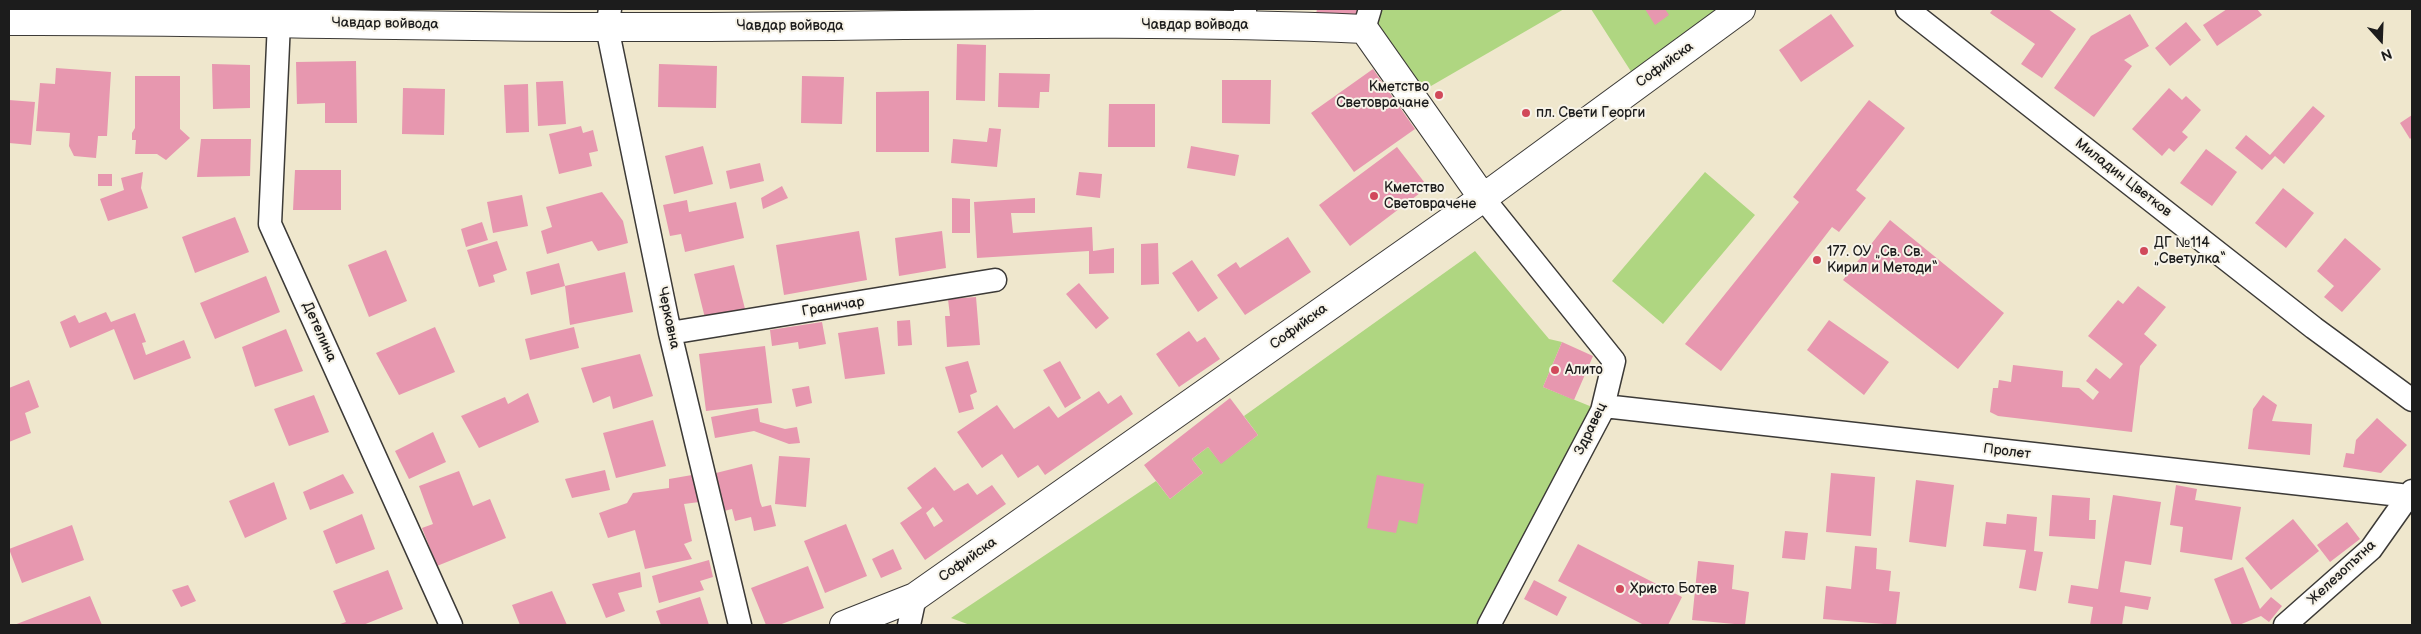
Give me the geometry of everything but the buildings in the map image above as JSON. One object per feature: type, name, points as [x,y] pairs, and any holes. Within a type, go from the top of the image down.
[{"type":"street","name":"Софийска","points":[[844,625],[915,597],[1483,198],[1741,9]]},
{"type":"street","name":"Миладин Цветков","points":[[1907,9],[2306,322],[2412,400]]},
{"type":"street","name":"Чавдар войвода","points":[[9,21],[194,15],[279,22],[609,18],[1245,16],[1367,19],[1483,198]]},
{"type":"street","name":"Черковна","points":[[609,18],[670,333],[740,625]]},
{"type":"street","name":"Детелина","points":[[279,22],[270,224],[451,625]]},
{"type":"street","name":"Здравец","points":[[1483,198],[1614,362],[1604,406],[1489,625]]},
{"type":"street","name":"Граничар","points":[[670,333],[996,280]]},
{"type":"street","name":"Пролет","points":[[1604,406],[2411,494]]},
{"type":"street","name":"Железопътна","points":[[2285,625],[2371,549],[2411,494]]},
{"type":"street","points":[[909,625],[915,597]]},
{"type":"green space","points":[[1370,9],[1564,9],[1412,97]]},
{"type":"green space","points":[[1591,9],[1742,9],[1639,84]]},
{"type":"green space","points":[[1705,172],[1755,215],[1663,324],[1612,281]]},
{"type":"green space","points":[[1475,251],[1549,339],[1562,342],[1543,387],[1602,411],[1489,625],[970,625],[951,618],[1156,481],[1170,499],[1203,473],[1192,459],[1208,447],[1221,463],[1258,435],[1244,416]]},
{"type":"place","name":"Кметство Световрачане","points":[[1439,95]]},
{"type":"place","name":"пл. Свети Георги","points":[[1526,113]]},
{"type":"place","name":"Кметство Световрачене","points":[[1374,196]]},
{"type":"place","name":"ДГ №114 „Светулка“","points":[[2144,251]]},
{"type":"place","name":"177. ОУ „Св. Св. Кирил и Методи“","points":[[1817,260]]},
{"type":"place","name":"Алито","points":[[1555,370]]},
{"type":"place","name":"Христо Ботев","points":[[1620,589]]}]
